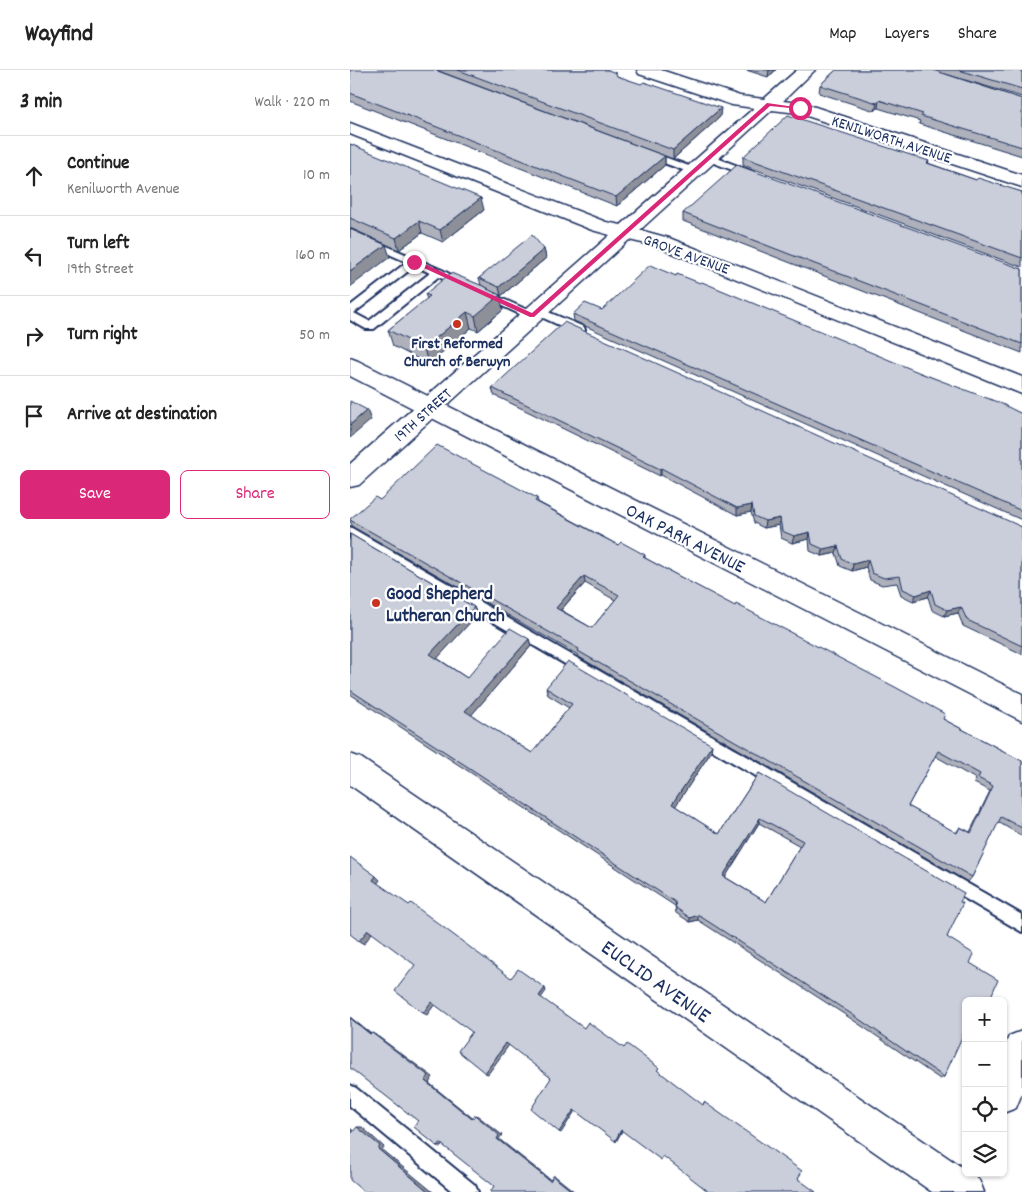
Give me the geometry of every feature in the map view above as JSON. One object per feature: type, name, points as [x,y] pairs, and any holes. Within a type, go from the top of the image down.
[{"type":"street","name":"KENILWORTH AVENUE","points":[[645,70],[738,101],[800,108],[1022,181]]},
{"type":"street","name":"19TH STREET","points":[[350,478],[808,70]]},
{"type":"street","name":"GROVE AVENUE","points":[[350,128],[600,226],[662,242],[1022,386]]},
{"type":"street","name":"OAK PARK AVENUE","points":[[350,366],[1022,708]]},
{"type":"street","name":"EUCLID AVENUE","points":[[350,768],[964,1192]]},
{"type":"street","points":[[1006,1087],[1022,1049]]},
{"type":"street","points":[[964,1192],[970,1177]]},
{"type":"lane","points":[[636,149],[763,178]]},
{"type":"lane","points":[[350,233],[535,314],[594,337]]},
{"type":"lane","points":[[350,311],[414,262]]},
{"type":"lane","points":[[350,316],[370,326],[438,272]]},
{"type":"lane","points":[[350,532],[1022,924]]},
{"type":"lane","points":[[350,1094],[468,1192]]},
{"type":"building","points":[[350,70],[435,70],[665,156],[616,197],[350,93]]},
{"type":"building","points":[[458,70],[608,70],[616,73],[617,76],[641,84],[644,82],[721,108],[673,150]]},
{"type":"building","points":[[836,70],[933,70],[1022,99],[1022,147],[921,116],[923,114],[879,100],[877,103],[820,85]]},
{"type":"building","points":[[959,70],[1022,70],[1022,89]]},
{"type":"building","points":[[788,115],[929,161],[927,163],[976,180],[978,178],[1022,192],[1022,258],[743,157]]},
{"type":"building","points":[[350,144],[481,198],[440,230],[419,221],[396,238],[350,218]]},
{"type":"building","points":[[737,165],[1022,269],[1022,344],[683,213]]},
{"type":"building","points":[[350,229],[386,245],[350,271]]},
{"type":"building","points":[[532,235],[544,249],[499,287],[479,278]]},
{"type":"building","points":[[650,265],[676,276],[677,274],[700,283],[702,282],[923,374],[1000,403],[1022,414],[1022,511],[573,314],[585,303],[602,310]]},
{"type":"building","points":[[451,273],[500,295],[475,316],[467,312],[424,348],[388,330],[430,296],[425,294]]},
{"type":"building","points":[[564,322],[1022,527],[1022,646],[967,620],[961,607],[947,610],[935,604],[931,590],[916,595],[903,589],[900,576],[884,578],[872,573],[868,560],[853,564],[842,559],[838,546],[823,549],[812,544],[810,532],[794,536],[782,531],[780,518],[765,521],[754,516],[752,505],[737,508],[661,468],[492,388]]},
{"type":"building","points":[[350,401],[367,410],[350,425]]},
{"type":"building","points":[[437,445],[537,498],[535,501],[593,532],[618,545],[621,542],[645,555],[643,557],[735,606],[736,604],[945,714],[943,719],[1022,761],[1022,828],[1001,817],[972,877],[578,651],[579,649],[350,520],[375,497],[380,500]],"holes":[[[584,576],[619,595],[592,628],[556,608]],[[938,751],[980,774],[978,778],[993,786],[971,833],[960,827],[957,833],[908,806]]]},
{"type":"building","points":[[350,534],[474,607],[430,654],[467,678],[510,628],[529,639],[465,711],[532,753],[572,704],[546,688],[568,661],[712,745],[672,804],[719,834],[759,773],[964,893],[960,902],[963,903],[947,937],[974,954],[970,963],[998,980],[991,997],[962,997],[962,1037],[944,1077],[850,1013],[698,915],[690,918],[676,908],[675,902],[350,690]],"holes":[[[760,818],[803,841],[766,902],[723,876]]]},
{"type":"building","points":[[350,857],[376,876],[373,880],[409,905],[411,903],[511,978],[518,969],[545,988],[539,996],[584,1028],[588,1022],[624,1048],[627,1044],[703,1105],[704,1102],[802,1171],[798,1179],[816,1192],[709,1192],[663,1156],[661,1160],[621,1130],[615,1141],[574,1110],[559,1132],[531,1109],[551,1078],[506,1043],[485,1073],[458,1051],[472,1032],[431,1002],[423,1013],[395,991],[415,965],[368,930],[359,941],[350,934]]},
{"type":"building","points":[[350,1018],[429,1076],[425,1081],[472,1119],[475,1115],[499,1135],[497,1139],[550,1181],[553,1176],[573,1192],[490,1192],[494,1186],[440,1143],[438,1147],[414,1127],[418,1121],[350,1068]]},
{"type":"building","points":[[357,1127],[380,1146],[378,1149],[429,1192],[364,1192],[350,1180],[350,1131],[352,1133]]},
{"type":"place","name":"First Reformed Church of Berwyn","points":[[457,324]]},
{"type":"place","name":"Good Shepherd Lutheran Church","points":[[376,603]]},
{"type":"route","points":[[414,262],[532,316],[769,104],[800,108]]}]
